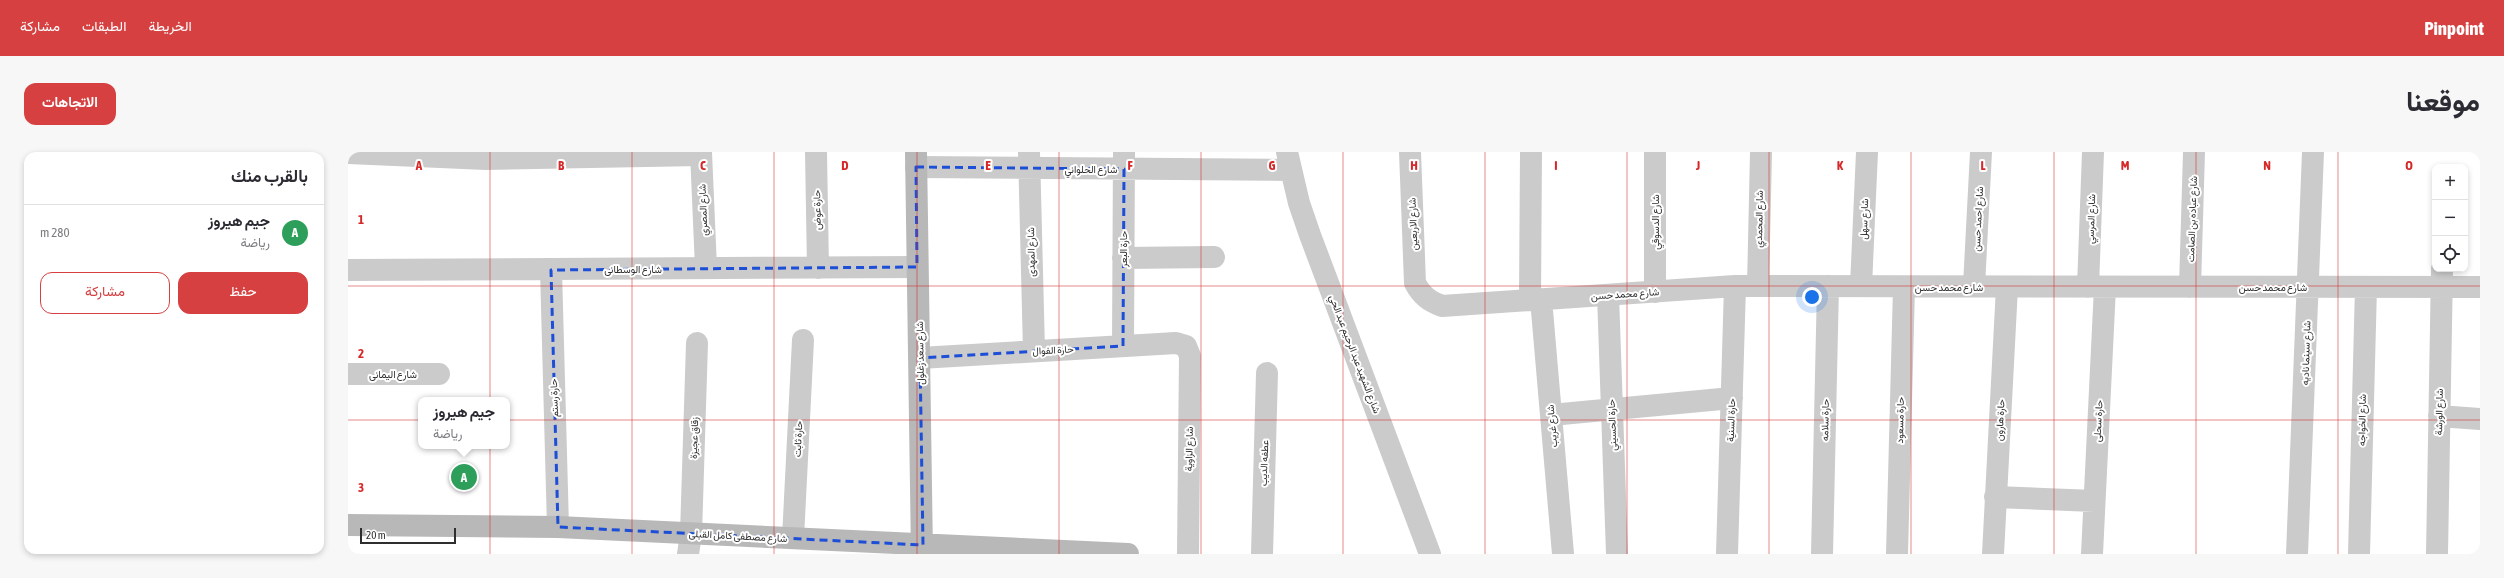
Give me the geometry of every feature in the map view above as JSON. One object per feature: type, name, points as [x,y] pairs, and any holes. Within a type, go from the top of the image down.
[{"type":"main road","name":"شارع سعد زغلول","points":[[916,159],[922,549]]},
{"type":"main road","name":"شارع مصطفى كامل القبلى","points":[[348,525],[558,527],[689,544],[793,538],[922,549],[1128,554]]},
{"type":"street","name":"حارة عوض","points":[[816,152],[818,268]]},
{"type":"street","name":"شارع الاربعين","points":[[1410,152],[1415,283],[1422,294]]},
{"type":"street","name":"شارع غريب","points":[[1531,152],[1535,299],[1551,415],[1563,554]]},
{"type":"street","name":"شارع الدسوقي","points":[[1655,152],[1655,292]]},
{"type":"street","name":"شارع المحمدي","points":[[1758,286],[1761,152]]},
{"type":"street","name":"شارع سهل","points":[[1861,286],[1867,152]]},
{"type":"street","name":"شارع احمد حسن","points":[[1974,286],[1981,152]]},
{"type":"street","name":"شارع المرسي","points":[[2093,152],[2097,287]]},
{"type":"street","name":"شارع عباده بن الصامت","points":[[2190,287],[2194,152]]},
{"type":"street","name":"شارع سينما ناديه","points":[[2297,554],[2313,152]]},
{"type":"street","points":[[348,153],[486,159],[701,153]]},
{"type":"street","name":"شارع المصري","points":[[701,153],[706,268]]},
{"type":"street","name":"شارع الحلواني","points":[[916,159],[1289,161]]},
{"type":"street","name":"شارع المهدى","points":[[1029,160],[1034,351]]},
{"type":"street","name":"حارة البعر","points":[[1123,346],[1124,160]]},
{"type":"street","name":"شارع الشهيد عبد الرحيم عبد الحي","points":[[1289,161],[1310,235],[1430,554]]},
{"type":"street","points":[[1123,258],[1214,257]]},
{"type":"street","name":"شارع الوسطانى","points":[[348,270],[917,267]]},
{"type":"street","name":"حارة رستم","points":[[551,270],[558,527]]},
{"type":"street","name":"شارع محمد حسن","points":[[1422,294],[1431,302],[1442,306],[1735,286],[2366,287],[2441,278],[2480,287]]},
{"type":"street","name":"شارع الورشة","points":[[2437,554],[2441,278]]},
{"type":"street","name":"حارة السنية","points":[[1726,554],[1735,286]]},
{"type":"street","name":"حارة سلامه","points":[[1822,554],[1828,286]]},
{"type":"street","name":"حارة مسعود","points":[[1897,554],[1904,287]]},
{"type":"street","name":"حارة هارون","points":[[1993,554],[2008,287]]},
{"type":"street","name":"حارة سحلى","points":[[2092,554],[2097,287]]},
{"type":"street","name":"شارع الخواجه","points":[[2359,554],[2366,287]]},
{"type":"street","name":"حارة الحسيني","points":[[1608,295],[1617,554]]},
{"type":"street","name":"حارة ثابت","points":[[793,538],[803,340]]},
{"type":"street","name":"زقاق عجيزة","points":[[689,544],[697,343]]},
{"type":"street","name":"حارة الفوال","points":[[920,358],[1181,343],[1186,346]]},
{"type":"street","name":"شارع الزاوية","points":[[1186,346],[1190,356],[1188,554]]},
{"type":"street","name":"عطفه الديب","points":[[1262,554],[1266,373]]},
{"type":"street","name":"شارع اليمانى","points":[[348,374],[439,374]]},
{"type":"street","points":[[1551,415],[1732,398]]},
{"type":"street","points":[[2439,416],[2480,419]]},
{"type":"street","points":[[1996,497],[2094,501]]},
{"type":"highlighted area","points":[[916,167],[1124,169],[1123,346],[920,358],[923,545],[558,527],[551,270],[917,267]]},
{"type":"place","name":"جيم هيروز","points":[[464,477]]}]
